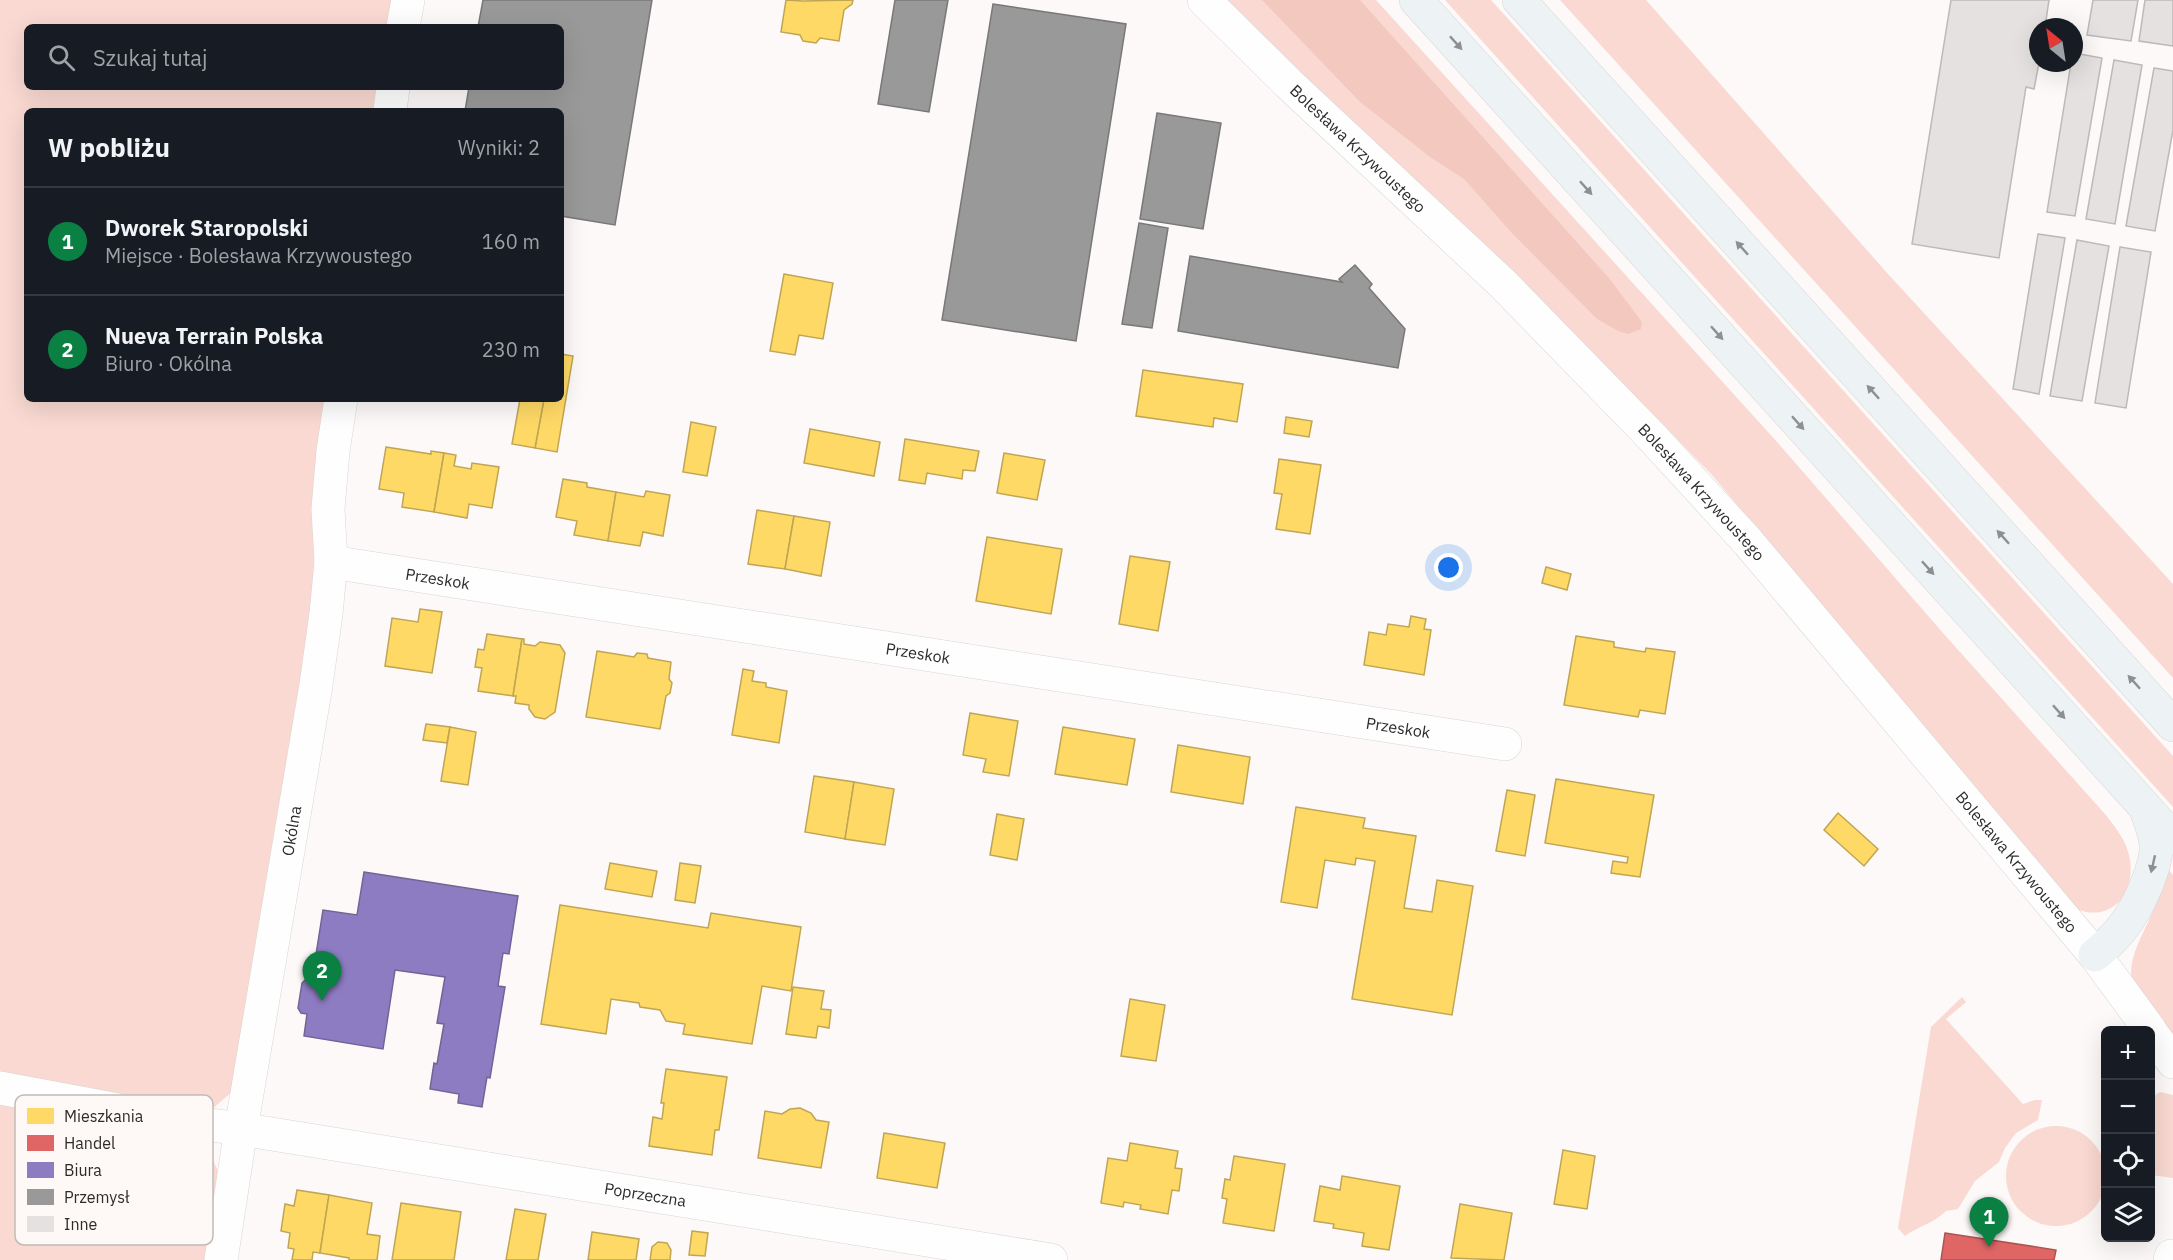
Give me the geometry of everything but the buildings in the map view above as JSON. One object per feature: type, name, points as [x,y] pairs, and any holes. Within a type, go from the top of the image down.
[{"type":"main road","points":[[1416,0],[2173,838]]},
{"type":"main road","points":[[1519,0],[2173,725]]},
{"type":"main road","points":[[2095,955],[2124,928],[2136,909],[2152,868],[2156,847],[2154,831],[2145,807]]},
{"type":"street","points":[[404,24],[408,0]]},
{"type":"street","name":"Bolesława Krzywoustego","points":[[1204,0],[1289,84],[1503,284],[1652,437],[1748,542],[2095,955],[2146,1026]]},
{"type":"street","points":[[390,108],[393,90]]},
{"type":"street","name":"Okólna","points":[[221,1260],[326,614],[331,562],[328,509],[341,402]]},
{"type":"street","name":"Przeskok","points":[[331,562],[1505,744]]},
{"type":"street","name":"Bolesława Krzywoustego","points":[[2155,1038],[2173,1062]]},
{"type":"street","name":"Poprzeczna","points":[[0,1088],[37,1095]]},
{"type":"street","name":"Poprzeczna","points":[[213,1125],[1051,1260]]},
{"type":"shaded area","points":[[0,0],[394,0],[390,24],[24,24],[24,90],[380,90],[378,108],[24,108],[24,402],[330,402],[326,528],[234,1090],[213,1108],[213,1095],[121,1095],[0,1075]]},
{"type":"shaded area","points":[[1227,0],[1376,0],[1778,443],[1943,633],[2105,814],[2124,841],[2129,853],[2131,872],[2129,884],[2118,903],[2100,912],[2076,909],[1712,475],[1630,391],[1309,83]]},
{"type":"shaded area","points":[[1262,0],[1360,0],[1609,278],[1642,322],[1641,329],[1628,334],[1597,319],[1510,231],[1464,179],[1430,157],[1359,101]]},
{"type":"shaded area","points":[[1445,0],[1491,0],[2173,756],[2173,807]]},
{"type":"shaded area","points":[[1560,0],[1646,0],[1888,274],[2173,584],[2173,678]]},
{"type":"shaded area","points":[[2166,867],[2173,875],[2173,1039],[2132,983],[2131,973],[2134,954],[2154,908]]},
{"type":"shaded area","points":[[1962,997],[1966,1002],[1946,1019],[2023,1104],[2042,1100],[2038,1120],[2016,1133],[2005,1148],[1999,1162],[1975,1181],[1958,1209],[1946,1211],[1905,1236],[1898,1228],[1931,1027]]},
{"type":"shaded area","points":[[2160,1092],[2173,1095],[2173,1178],[2155,1176],[2155,1095]]},
{"type":"shaded area","points":[[0,1100],[15,1103],[15,1245],[208,1245],[206,1260],[0,1260]]},
{"type":"shaded area","points":[[2046,1127],[2066,1127],[2084,1134],[2098,1148],[2101,1155],[2101,1197],[2098,1204],[2084,1218],[2066,1225],[2046,1225],[2028,1218],[2014,1204],[2007,1186],[2007,1166],[2014,1148],[2028,1134]]},
{"type":"shaded area","points":[[213,1162],[219,1173],[213,1213]]},
{"type":"place","name":"Nueva Terrain Polska","points":[[322,1001]]},
{"type":"place","name":"Dworek Staropolski","points":[[1989,1247]]}]
